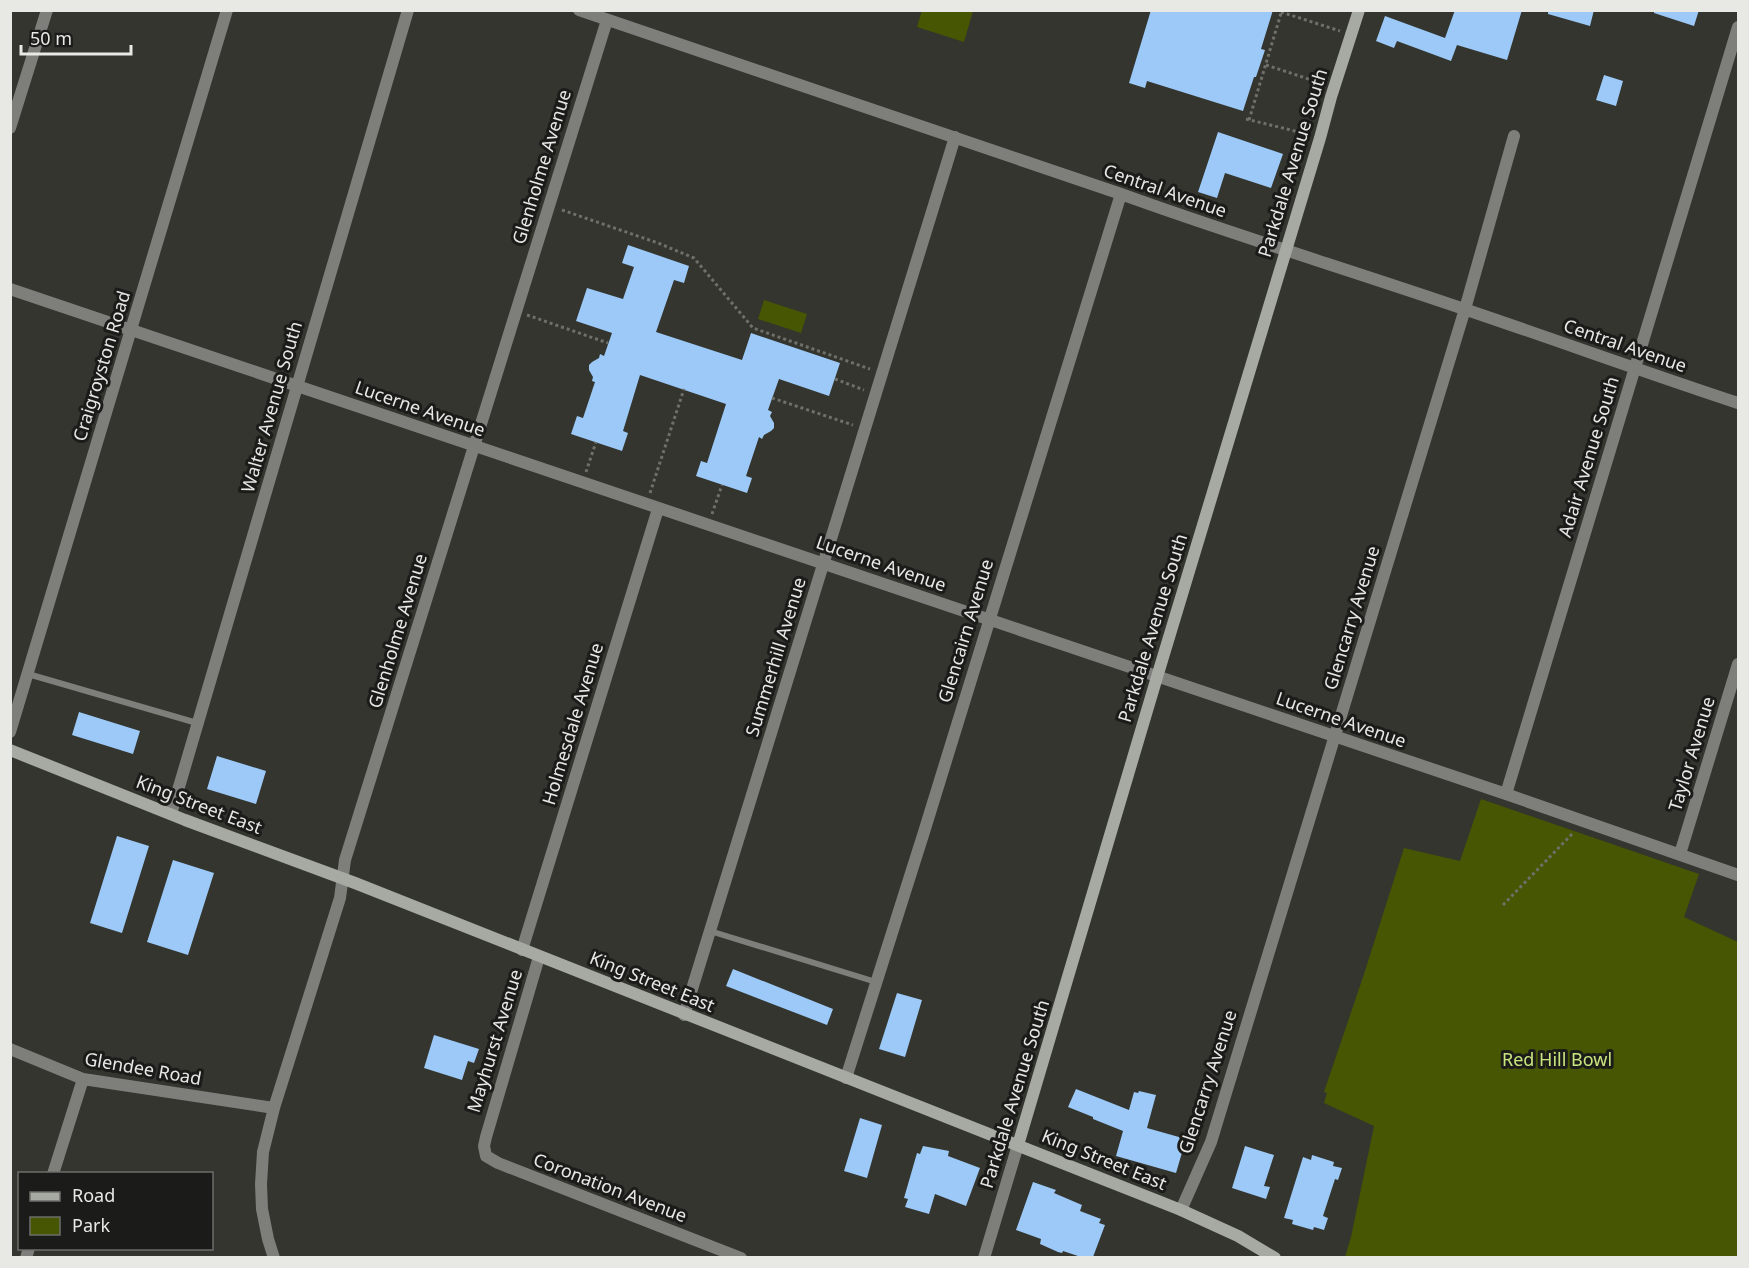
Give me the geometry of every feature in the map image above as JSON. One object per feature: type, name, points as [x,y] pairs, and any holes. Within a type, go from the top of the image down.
[{"type":"main road","name":"Parkdale Avenue South","points":[[1018,1145],[1285,250],[1359,10]]},
{"type":"main road","name":"King Street East","points":[[10,750],[1181,1210],[1238,1236],[1275,1257]]},
{"type":"street","points":[[10,128],[47,10]]},
{"type":"street","name":"Craigroyston Road","points":[[10,732],[132,331],[226,10]]},
{"type":"street","name":"Walter Avenue South","points":[[171,814],[408,10]]},
{"type":"street","name":"Central Avenue","points":[[579,10],[955,137],[1200,223],[1465,309],[1738,403]]},
{"type":"street","name":"Glenholme Avenue","points":[[274,1257],[262,1209],[261,1184],[263,1152],[274,1108],[340,898],[345,860],[607,20]]},
{"type":"street","name":"Adair Avenue South","points":[[1506,795],[1738,27]]},
{"type":"street","name":"Glencarry Avenue","points":[[1181,1210],[1211,1142],[1465,309],[1514,136]]},
{"type":"street","name":"Summerhill Avenue","points":[[684,1015],[955,137]]},
{"type":"street","name":"Glencairn Avenue","points":[[846,1078],[1120,194]]},
{"type":"street","name":"Lucerne Avenue","points":[[10,289],[582,484],[1335,736],[1738,875]]},
{"type":"street","name":"Holmesdale Avenue","points":[[522,950],[658,509]]},
{"type":"street","name":"Taylor Avenue","points":[[1680,854],[1738,664]]},
{"type":"street","name":"Mayhurst Avenue","points":[[486,1137],[539,957]]},
{"type":"street","name":"Glendee Road","points":[[10,1049],[83,1079],[274,1108]]},
{"type":"street","points":[[53,1172],[83,1079]]},
{"type":"street","name":"Coronation Avenue","points":[[486,1137],[484,1146],[486,1156],[498,1163],[741,1257]]},
{"type":"street","name":"Parkdale Avenue South","points":[[984,1257],[1018,1145]]},
{"type":"lane","points":[[28,674],[198,723]]},
{"type":"lane","points":[[710,931],[877,982]]},
{"type":"path","points":[[1320,138],[1247,119],[1282,11],[1351,35]]},
{"type":"path","points":[[1266,65],[1334,87]]},
{"type":"path","points":[[549,206],[658,243],[694,258],[753,328],[883,373]]},
{"type":"path","points":[[516,312],[608,343]]},
{"type":"path","points":[[835,379],[877,394]]},
{"type":"path","points":[[646,505],[684,389]]},
{"type":"path","points":[[772,398],[866,429]]},
{"type":"path","points":[[582,484],[596,442]]},
{"type":"path","points":[[708,525],[722,485]]},
{"type":"path","points":[[1503,905],[1584,822]]},
{"type":"green space","points":[[922,10],[973,11],[964,42],[917,27]]},
{"type":"green space","points":[[764,300],[807,314],[801,333],[758,319]]},
{"type":"green space","name":"Red Hill Bowl","points":[[1481,799],[1699,874],[1684,917],[1738,942],[1738,1257],[1345,1257],[1374,1126],[1324,1103],[1327,1093],[1324,1092],[1404,848],[1460,861]]},
{"type":"building","points":[[1151,10],[1273,10],[1261,49],[1265,50],[1243,111],[1147,81],[1145,88],[1129,83]]},
{"type":"building","points":[[1455,10],[1522,10],[1507,60],[1457,45],[1451,61],[1397,41],[1394,48],[1376,41],[1385,16],[1445,38]]},
{"type":"building","points":[[1548,10],[1594,10],[1590,26],[1548,14]]},
{"type":"building","points":[[1654,10],[1699,10],[1694,26],[1654,13]]},
{"type":"building","points":[[1604,75],[1623,81],[1616,106],[1596,100]]},
{"type":"building","points":[[1218,132],[1283,154],[1271,188],[1225,173],[1217,198],[1198,192]]},
{"type":"building","points":[[628,245],[689,266],[684,283],[674,280],[656,332],[742,360],[751,333],[840,363],[829,396],[779,379],[768,410],[772,412],[770,416],[774,428],[762,439],[759,437],[746,476],[752,478],[747,493],[696,476],[701,461],[707,463],[726,404],[640,375],[623,431],[628,433],[622,451],[571,434],[577,416],[583,418],[595,382],[592,381],[589,365],[599,358],[600,354],[604,356],[612,333],[576,321],[587,288],[623,299],[634,267],[622,263]]},
{"type":"building","points":[[79,712],[140,731],[133,754],[72,735]]},
{"type":"building","points":[[217,756],[266,771],[256,804],[207,789]]},
{"type":"building","points":[[117,836],[149,846],[122,933],[90,923]]},
{"type":"building","points":[[173,860],[214,873],[188,955],[147,942]]},
{"type":"building","points":[[733,969],[833,1009],[827,1025],[726,986]]},
{"type":"building","points":[[897,993],[922,1000],[905,1057],[879,1049]]},
{"type":"building","points":[[434,1035],[479,1049],[474,1063],[468,1061],[462,1080],[424,1068]]},
{"type":"building","points":[[1076,1089],[1129,1110],[1134,1092],[1156,1095],[1147,1128],[1186,1139],[1176,1173],[1116,1156],[1123,1131],[1068,1107]]},
{"type":"building","points":[[860,1118],[882,1125],[867,1178],[844,1171]]},
{"type":"building","points":[[923,1146],[949,1151],[948,1156],[980,1168],[966,1206],[935,1194],[929,1214],[905,1207],[908,1199],[904,1198],[917,1153],[920,1154]]},
{"type":"building","points":[[1245,1146],[1274,1155],[1264,1186],[1270,1187],[1266,1199],[1232,1188]]},
{"type":"building","points":[[1312,1155],[1334,1162],[1333,1166],[1342,1168],[1338,1180],[1335,1179],[1323,1216],[1328,1218],[1324,1230],[1314,1227],[1313,1230],[1292,1224],[1293,1220],[1284,1218],[1303,1157],[1311,1160]]},
{"type":"building","points":[[1033,1182],[1056,1190],[1054,1193],[1082,1205],[1080,1211],[1101,1219],[1099,1223],[1105,1225],[1093,1257],[1058,1252],[1040,1244],[1041,1239],[1016,1230]]}]
